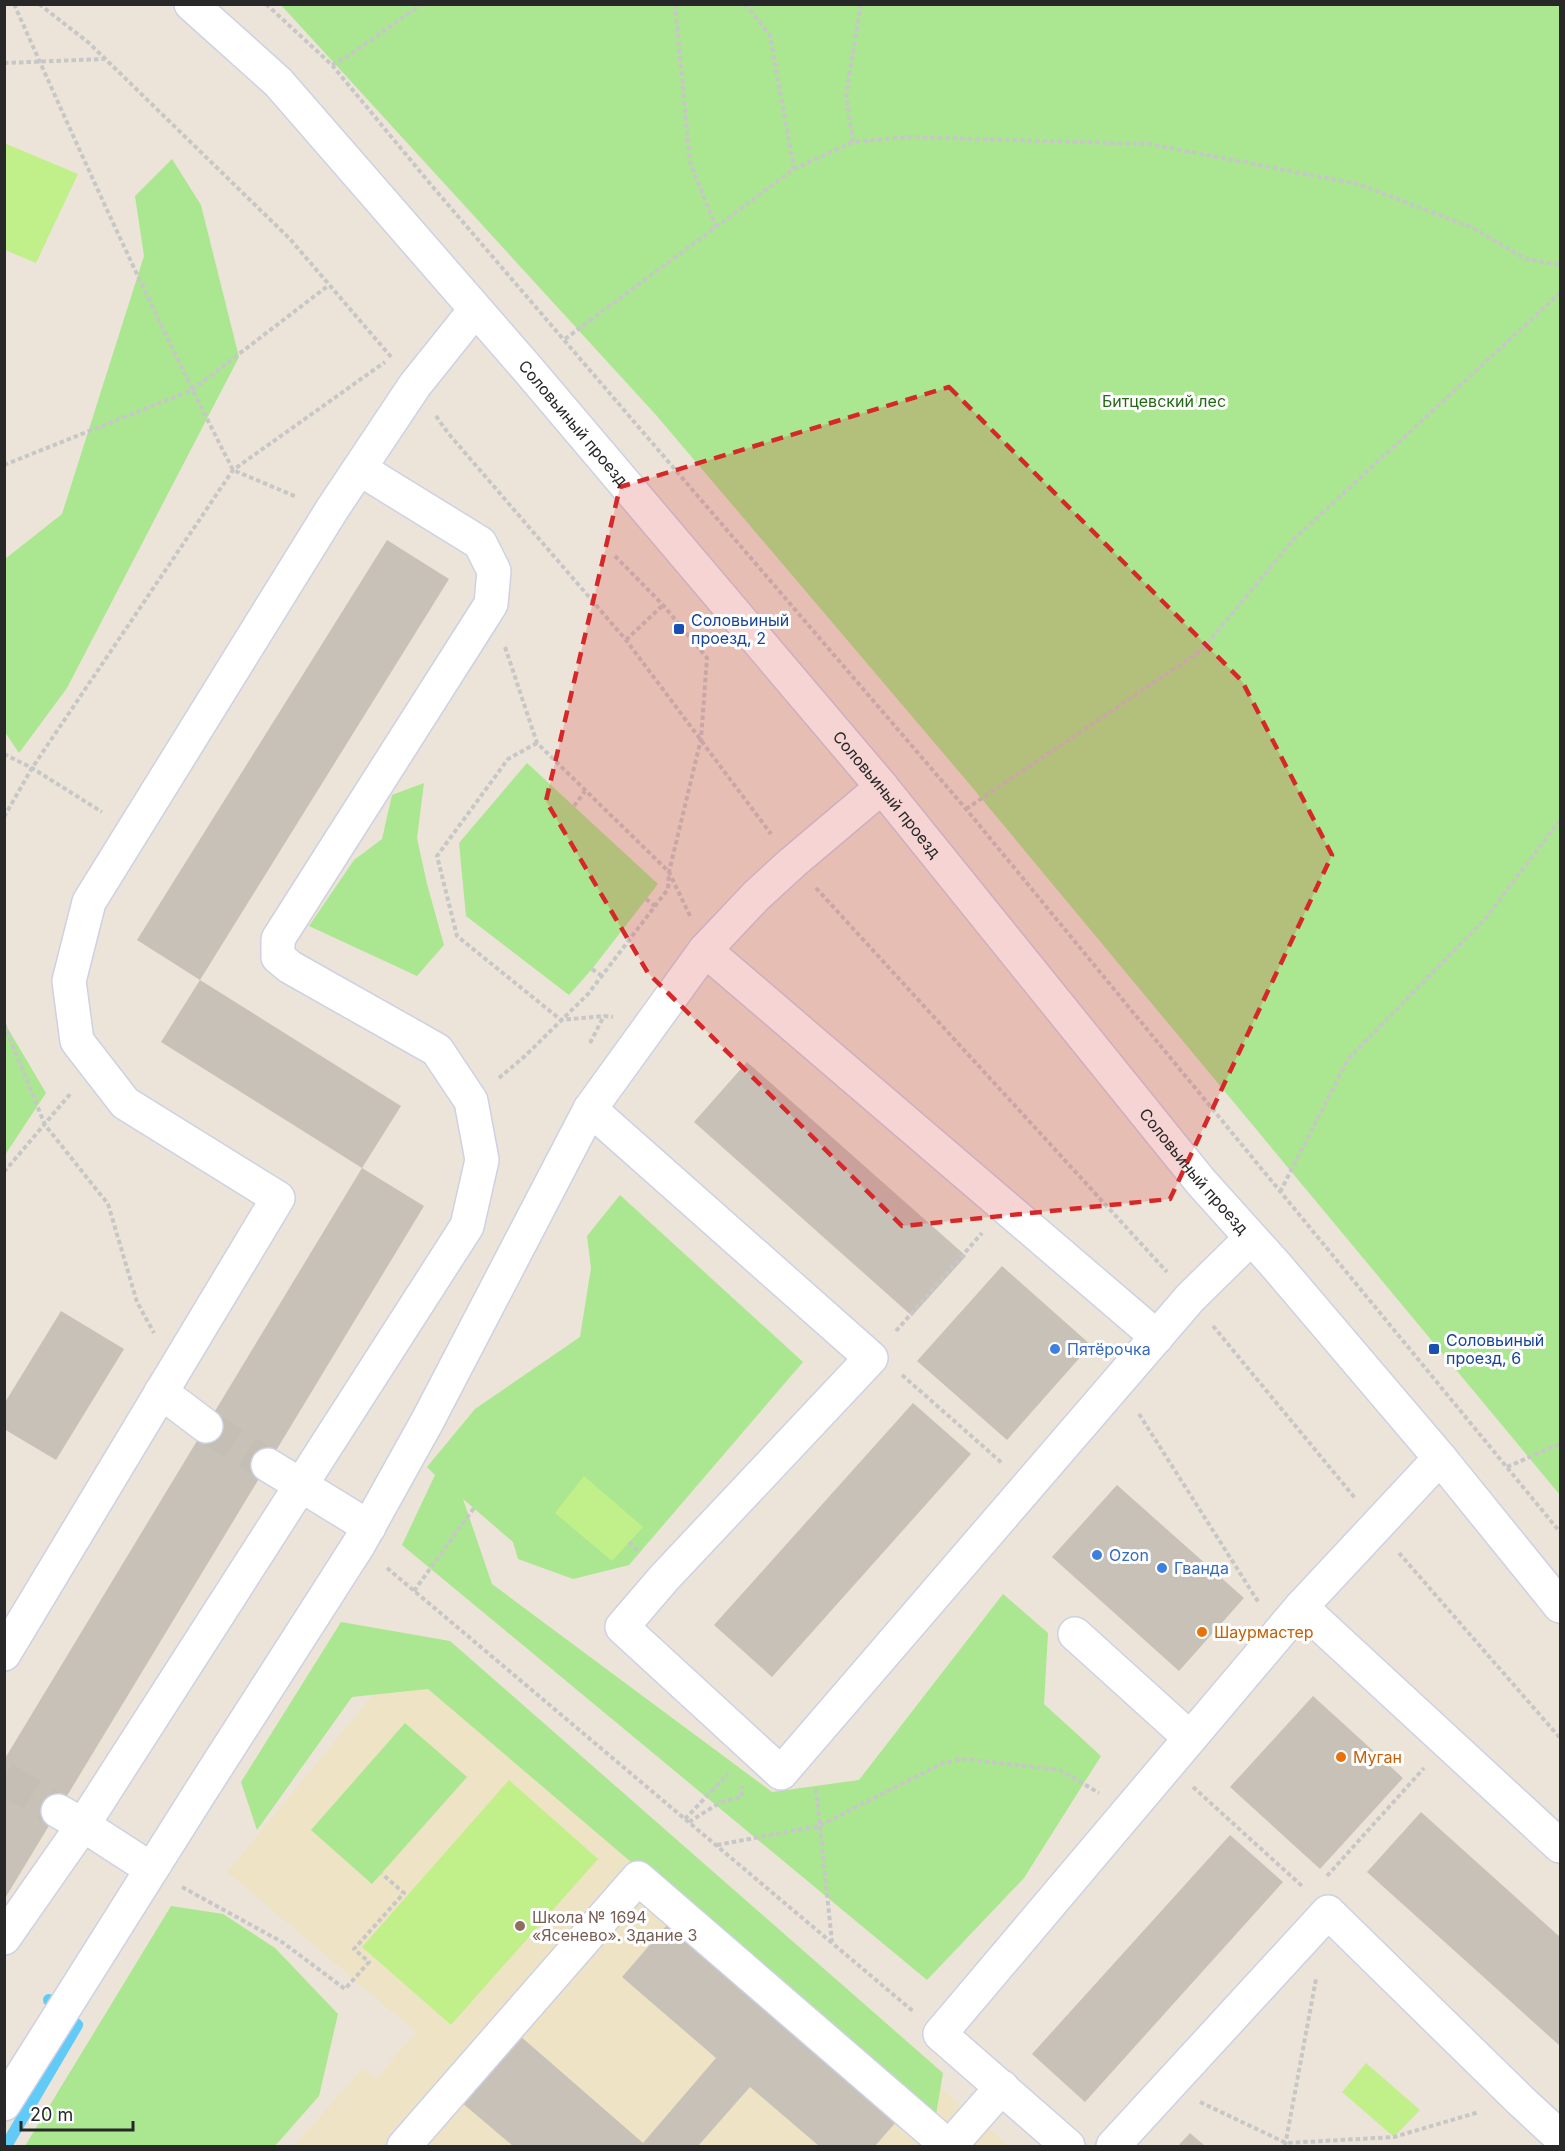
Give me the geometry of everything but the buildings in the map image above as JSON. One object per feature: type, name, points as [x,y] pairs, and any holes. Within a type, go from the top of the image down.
[{"type":"street","name":"Соловьиный проезд","points":[[192,4],[278,82],[526,367],[882,787],[1201,1182],[1440,1458],[1560,1606]]},
{"type":"street","points":[[4,1654],[278,1198],[125,1103],[77,1041],[69,981],[89,902],[332,511],[414,385],[475,310]]},
{"type":"street","points":[[4,1938],[71,1818],[299,1484],[466,1226],[482,1160],[471,1101],[437,1050],[290,967],[278,957],[278,939],[491,604],[494,571],[480,543],[360,469]]},
{"type":"street","points":[[4,2104],[364,1535],[428,1420],[590,1109],[705,950],[785,869],[882,787]]},
{"type":"street","points":[[705,950],[1157,1337]]},
{"type":"street","points":[[590,1109],[874,1355],[664,1578],[622,1627],[781,1773],[1190,1298],[1251,1238]]},
{"type":"street","points":[[168,1381],[206,1426]]},
{"type":"street","points":[[1068,2146],[940,2034],[1301,1607],[1440,1458]]},
{"type":"street","points":[[268,1465],[299,1484],[364,1535]]},
{"type":"street","points":[[1301,1607],[1560,1846]]},
{"type":"street","points":[[1075,1634],[1191,1738]]},
{"type":"street","points":[[71,1818],[152,1869]]},
{"type":"street","points":[[412,2144],[638,1878],[949,2146],[1002,2087]]},
{"type":"street","points":[[1113,2146],[1168,2086],[1319,1903],[1560,2137]]},
{"type":"path","points":[[14,4],[97,190],[192,390],[233,470],[332,511]]},
{"type":"path","points":[[266,4],[332,65],[432,186],[966,809],[1560,1533]]},
{"type":"path","points":[[332,65],[350,55],[422,4]]},
{"type":"path","points":[[675,4],[690,162],[716,227]]},
{"type":"path","points":[[744,4],[770,34],[794,169]]},
{"type":"path","points":[[853,142],[846,95],[861,4]]},
{"type":"path","points":[[4,63],[104,58]]},
{"type":"path","points":[[565,339],[794,169],[853,142],[907,137],[1149,144],[1358,184],[1473,228],[1526,259],[1560,265]]},
{"type":"path","points":[[4,465],[192,390],[329,285]]},
{"type":"path","points":[[966,809],[1202,650],[1293,540],[1560,293]]},
{"type":"path","points":[[4,817],[32,768],[233,470],[391,357]]},
{"type":"path","points":[[471,1101],[525,1056],[588,994],[668,889],[669,872],[701,739],[707,658],[663,605],[613,554]]},
{"type":"path","points":[[491,604],[537,743],[669,872],[705,950]]},
{"type":"path","points":[[626,640],[663,605]]},
{"type":"path","points":[[537,743],[508,759],[437,856],[457,936],[561,1020],[604,1016],[653,1022]]},
{"type":"path","points":[[4,754],[32,768],[133,832]]},
{"type":"path","points":[[574,806],[585,791]]},
{"type":"path","points":[[1280,1192],[1348,1059],[1485,920],[1560,820]]},
{"type":"path","points":[[646,899],[655,906]]},
{"type":"path","points":[[592,969],[602,975]]},
{"type":"path","points":[[4,1024],[45,1125],[108,1203],[137,1302],[168,1381]]},
{"type":"path","points":[[4,1172],[94,1064]]},
{"type":"path","points":[[1004,1208],[874,1355],[1028,1487]]},
{"type":"path","points":[[1118,1382],[1279,1634]]},
{"type":"path","points":[[1507,1467],[1559,1445]]},
{"type":"path","points":[[414,1591],[474,1508]]},
{"type":"path","points":[[364,1535],[414,1591],[940,2034]]},
{"type":"path","points":[[1168,1764],[1319,1903],[1448,1741]]},
{"type":"path","points":[[687,1820],[721,1802],[742,1797],[741,1784],[755,1750]]},
{"type":"path","points":[[687,1820],[755,1750]]},
{"type":"path","points":[[716,1845],[819,1826],[943,1763],[963,1759],[1060,1770],[1081,1781]]},
{"type":"path","points":[[819,1826],[832,1942]]},
{"type":"path","points":[[152,1869],[282,1942],[345,1989],[369,1962],[354,1949],[404,1893],[382,1874]]},
{"type":"path","points":[[1285,2145],[1317,1970]]},
{"type":"path","points":[[1168,2086],[1285,2145],[1394,2137],[1520,2100]]},
{"type":"highlighted area","points":[[949,387],[1242,681],[1332,855],[1170,1199],[902,1226],[648,973],[546,801],[620,487]]},
{"type":"shaded area","name":"Школа № 1694 «Ясенево». Здание 3","points":[[417,1641],[1009,2146],[294,2146],[363,2068],[376,2079],[416,2032],[227,1872]]},
{"type":"green space","name":"Битцевский лес","points":[[281,5],[1560,5],[1560,1495],[966,780],[656,415]]},
{"type":"green space","points":[[4,143],[78,174],[36,263],[5,250]]},
{"type":"green space","points":[[172,159],[201,205],[239,357],[67,688],[19,753],[5,732],[5,559],[62,514],[144,256],[135,196]]},
{"type":"green space","points":[[527,763],[658,884],[569,995],[466,916],[459,843]]},
{"type":"green space","points":[[424,783],[417,838],[444,945],[417,976],[309,926],[354,860],[382,839],[392,795]]},
{"type":"green space","points":[[4,1022],[46,1093],[5,1155],[4,1155]]},
{"type":"green space","points":[[620,1195],[803,1362],[629,1565],[573,1579],[518,1559],[513,1542],[463,1499],[492,1584],[772,1792],[859,1780],[1003,1594],[1048,1633],[1044,1704],[1101,1756],[1024,1878],[927,1980],[402,1545],[435,1475],[427,1467],[475,1409],[580,1337],[591,1268],[587,1236]]},
{"type":"green space","points":[[584,1476],[643,1527],[612,1561],[555,1513]]},
{"type":"green space","points":[[341,1622],[450,1641],[943,2073],[935,2121],[428,1689],[352,1697],[257,1830],[241,1782]]},
{"type":"green space","points":[[405,1723],[467,1777],[372,1884],[311,1830]]},
{"type":"green space","points":[[509,1780],[598,1859],[451,2025],[362,1947]]},
{"type":"green space","points":[[171,1906],[223,1914],[275,1948],[338,2014],[319,2096],[275,2146],[25,2146]]},
{"type":"green space","points":[[1366,2063],[1420,2110],[1394,2137],[1342,2092]]},
{"type":"waterway","points":[[6,2146],[77,2025],[49,2000]]},
{"type":"tunnel","points":[[206,1426],[268,1465]]},
{"type":"tunnel","points":[[4,1778],[58,1811]]},
{"type":"place","name":"Соловьиный проезд, 2","points":[[679,629]]},
{"type":"place","name":"Пятёрочка","points":[[1055,1349]]},
{"type":"place","name":"Соловьиный проезд, 6","points":[[1434,1349]]},
{"type":"place","name":"Ozon","points":[[1097,1555]]},
{"type":"place","name":"Гванда","points":[[1162,1568]]},
{"type":"place","name":"Шаурмастер","points":[[1202,1632]]},
{"type":"place","name":"Муган","points":[[1341,1757]]},
{"type":"place","name":"Школа № 1694 «Ясенево». Здание 3","points":[[520,1926]]}]
